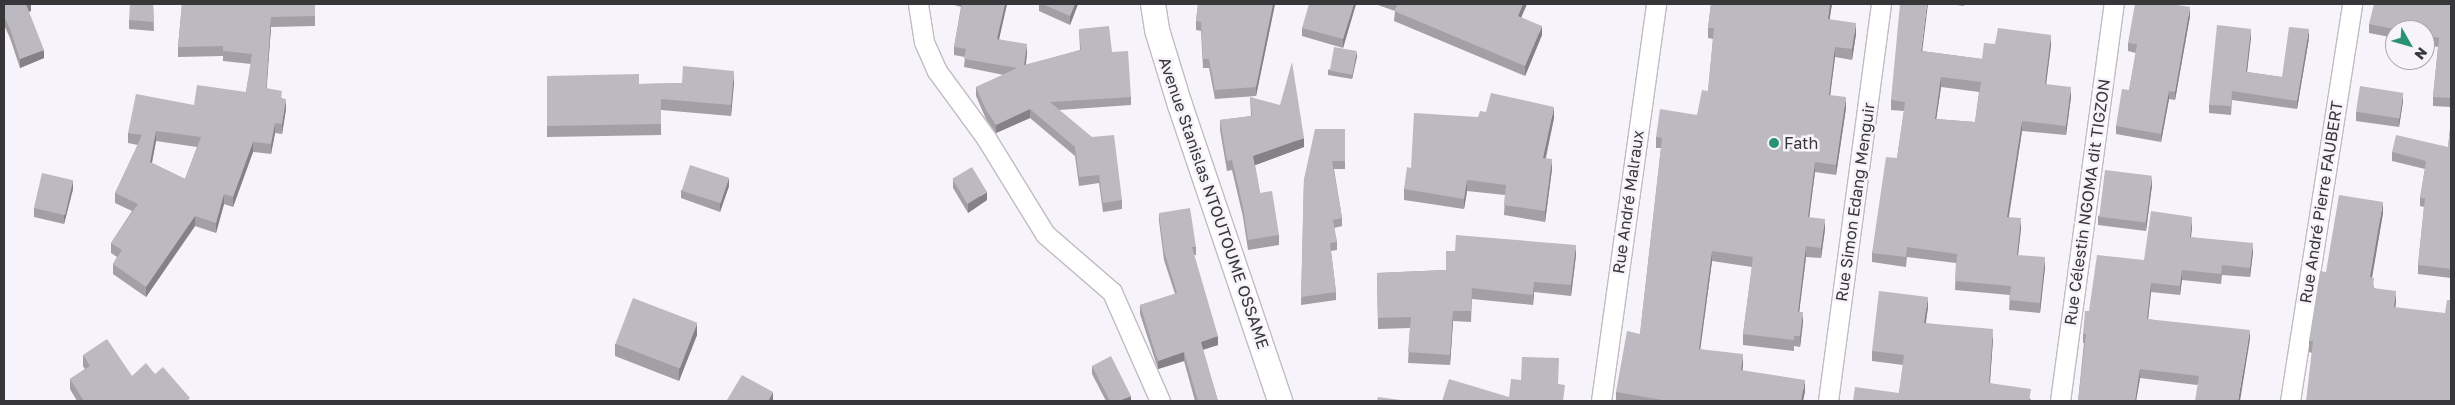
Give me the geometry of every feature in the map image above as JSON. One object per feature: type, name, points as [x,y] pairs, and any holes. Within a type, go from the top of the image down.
[{"type":"street","points":[[918,4],[924,42],[937,71],[986,138],[1046,234],[1112,292],[1160,401]]},
{"type":"street","name":"Avenue Stanislas NTOUTOUME OSSAME","points":[[1153,4],[1157,30],[1180,105],[1280,401]]},
{"type":"street","name":"Rue André Malraux","points":[[1601,401],[1656,4]]},
{"type":"street","name":"Rue Simon Edang Menguir","points":[[1828,401],[1881,4]]},
{"type":"street","name":"Rue Célestin NGOMA dit TIGZON","points":[[2060,401],[2114,4]]},
{"type":"street","name":"Rue André Pierre FAUBERT","points":[[2290,401],[2352,4]]},
{"type":"building","points":[[4,4],[26,4],[44,50],[20,59],[4,16]]},
{"type":"building","points":[[130,4],[153,4],[154,22],[129,20]]},
{"type":"building","points":[[182,4],[315,4],[315,16],[271,17],[266,88],[282,91],[281,98],[286,99],[282,124],[275,123],[271,144],[253,142],[233,197],[224,194],[216,223],[195,216],[146,287],[113,264],[122,250],[111,243],[138,204],[115,193],[142,135],[128,133],[136,94],[194,105],[197,85],[246,92],[252,54],[223,51],[223,46],[178,47]],"holes":[[[156,131],[201,137],[185,179],[150,162]]]},
{"type":"building","points":[[962,4],[1005,4],[997,39],[1027,44],[1024,65],[1081,50],[1079,29],[1109,26],[1112,52],[1128,51],[1131,97],[1050,102],[1092,137],[1114,135],[1122,200],[1103,203],[1099,175],[1079,177],[1075,147],[1030,109],[996,125],[986,110],[976,87],[1017,68],[964,59],[966,49],[954,47]]},
{"type":"building","points":[[1042,4],[1075,4],[1070,16]]},
{"type":"building","points":[[1198,4],[1273,4],[1256,87],[1215,90],[1209,59],[1203,59],[1201,22],[1196,21]]},
{"type":"building","points":[[1309,4],[1354,4],[1343,39],[1302,28]]},
{"type":"building","points":[[1398,4],[1523,4],[1518,16],[1542,26],[1525,66],[1394,11]]},
{"type":"building","points":[[1711,4],[1830,4],[1828,19],[1856,23],[1852,49],[1835,47],[1829,95],[1846,97],[1836,165],[1815,162],[1808,217],[1825,219],[1821,248],[1806,246],[1798,312],[1803,312],[1800,336],[1794,336],[1794,340],[1743,334],[1753,257],[1712,251],[1699,349],[1743,354],[1741,370],[1805,380],[1801,401],[1668,401],[1616,392],[1627,331],[1640,334],[1662,138],[1656,137],[1660,109],[1697,115],[1702,90],[1708,91],[1714,28],[1708,28]]},
{"type":"building","points":[[1900,4],[1927,4],[1921,51],[1982,59],[1984,43],[1995,44],[1998,28],[2051,35],[2045,84],[2071,87],[2066,126],[2022,121],[2007,217],[2021,218],[2017,255],[2045,257],[2040,303],[2009,300],[2011,286],[1955,281],[1957,254],[1907,247],[1906,257],[1872,253],[1886,157],[1897,158],[1905,102],[1891,100]],"holes":[[[1941,77],[1981,82],[1975,122],[1935,119]]]},
{"type":"building","points":[[2135,4],[2171,4],[2190,7],[2175,92],[2169,91],[2161,134],[2116,126],[2122,89],[2129,90],[2137,44],[2128,43]]},
{"type":"building","points":[[2374,4],[2451,4],[2451,98],[2433,97],[2439,38],[2435,37],[2435,20],[2385,20],[2385,27],[2369,24]]},
{"type":"building","points":[[2217,25],[2251,29],[2246,72],[2282,77],[2289,27],[2309,29],[2297,101],[2232,91],[2231,106],[2209,105]]},
{"type":"building","points":[[1334,47],[1357,51],[1352,75],[1330,71]]},
{"type":"building","points":[[1292,62],[1304,138],[1253,156],[1260,193],[1272,191],[1279,235],[1248,240],[1243,207],[1232,160],[1227,161],[1220,120],[1252,116],[1250,97],[1280,105]]},
{"type":"building","points":[[683,66],[734,71],[731,105],[661,99],[661,124],[547,126],[547,76],[639,74],[639,84],[682,83]]},
{"type":"building","points":[[2360,86],[2403,93],[2399,119],[2356,112]]},
{"type":"building","points":[[1491,93],[1554,107],[1543,158],[1552,159],[1545,211],[1504,205],[1506,185],[1467,180],[1464,199],[1404,189],[1407,167],[1411,168],[1414,113],[1478,117],[1480,111],[1486,112]]},
{"type":"building","points":[[2451,120],[2451,269],[2418,265],[2425,198],[2420,198],[2426,161],[2392,152],[2396,135],[2448,147]]},
{"type":"building","points":[[1315,129],[1345,129],[1345,161],[1332,161],[1342,218],[1333,220],[1337,242],[1330,243],[1336,292],[1301,297],[1304,179]]},
{"type":"building","points":[[690,165],[729,178],[721,203],[682,191]]},
{"type":"building","points":[[972,167],[987,192],[967,204],[952,179]]},
{"type":"building","points":[[2105,170],[2152,176],[2146,222],[2099,217]]},
{"type":"building","points":[[42,173],[73,180],[65,215],[34,208]]},
{"type":"building","points":[[2339,195],[2383,202],[2370,277],[2374,278],[2373,288],[2396,291],[2394,307],[2445,313],[2447,300],[2451,300],[2451,401],[2306,401],[2313,341],[2309,341],[2320,271],[2326,272]]},
{"type":"building","points":[[1190,208],[1196,247],[1192,247],[1218,336],[1201,342],[1218,401],[1198,401],[1184,352],[1158,361],[1140,305],[1177,293],[1164,251],[1159,213]]},
{"type":"building","points":[[2151,211],[2192,217],[2190,237],[2253,243],[2250,268],[2222,265],[2221,274],[2182,270],[2180,286],[2151,283],[2147,319],[2250,330],[2238,401],[2195,401],[2199,376],[2140,369],[2135,401],[2078,401],[2086,334],[2083,334],[2085,311],[2089,311],[2097,255],[2144,260]]},
{"type":"building","points":[[1456,235],[1576,245],[1571,285],[1534,282],[1533,295],[1472,288],[1471,311],[1453,311],[1450,355],[1408,352],[1411,317],[1378,318],[1377,273],[1446,270],[1446,251],[1455,251]]},
{"type":"building","points":[[1879,291],[1928,297],[1924,323],[1993,329],[1989,383],[2031,389],[2029,401],[1853,401],[1855,387],[1899,393],[1904,355],[1872,351]]},
{"type":"building","points":[[633,298],[697,323],[680,368],[615,344]]},
{"type":"building","points":[[107,339],[132,376],[146,363],[155,374],[163,367],[190,398],[187,401],[84,401],[70,379],[90,366],[83,355]]},
{"type":"building","points":[[1111,356],[1131,396],[1119,401],[1110,401],[1092,366]]},
{"type":"building","points":[[1522,357],[1559,358],[1558,384],[1565,385],[1563,401],[1442,401],[1449,379],[1509,397],[1511,379],[1521,380]]},
{"type":"building","points":[[742,375],[773,392],[768,401],[727,400]]},
{"type":"building","points":[[1378,397],[1408,401],[1377,401]]},
{"type":"place","name":"Fath","points":[[1774,143]]}]
